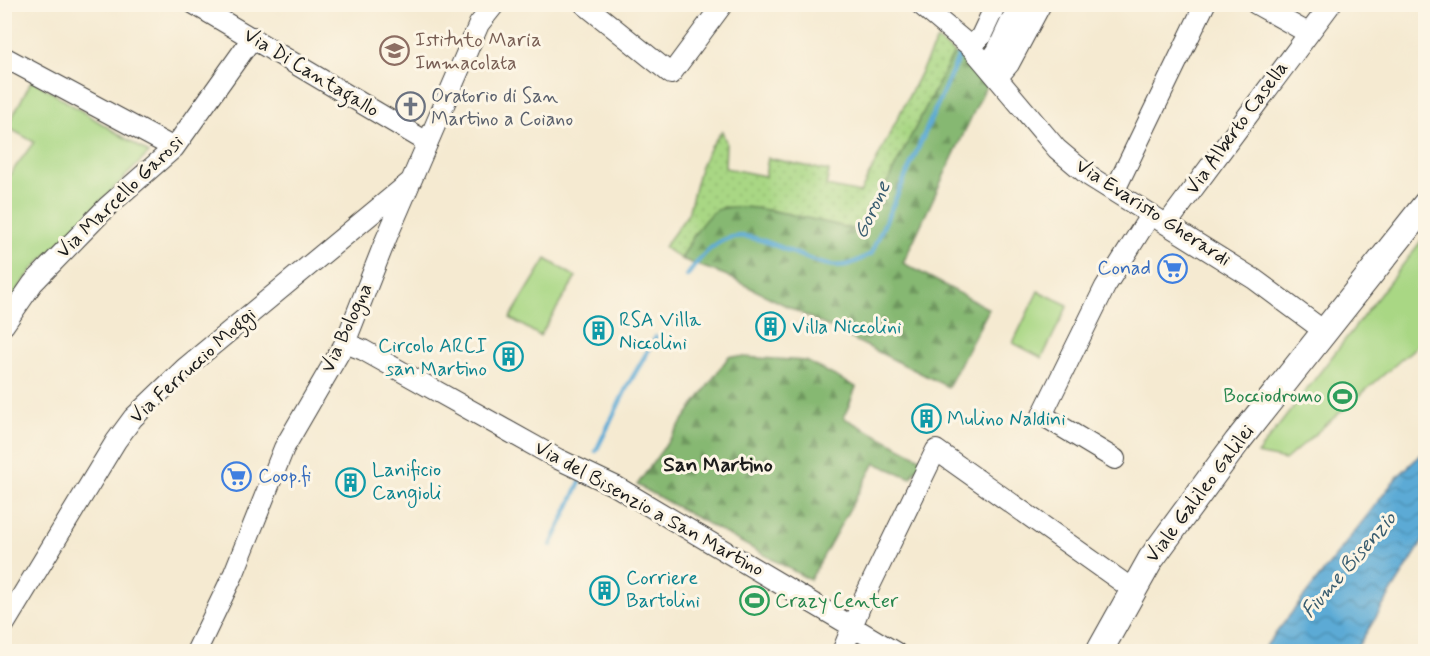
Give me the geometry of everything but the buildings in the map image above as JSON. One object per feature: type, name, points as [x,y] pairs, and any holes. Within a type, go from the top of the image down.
[{"type":"main road","name":"Viale Galileo Galilei","points":[[1099,651],[1132,589],[1217,469],[1425,204]]},
{"type":"street","name":"Via Di Cantagallo","points":[[194,4],[427,142]]},
{"type":"street","name":"Via Bologna","points":[[196,651],[234,573],[284,448],[345,343],[386,239],[479,24],[495,4]]},
{"type":"street","points":[[584,4],[671,74],[723,4]]},
{"type":"street","name":"Via Evaristo Gherardi","points":[[920,4],[971,46],[1057,149],[1089,176],[1115,190],[1254,279],[1324,332]]},
{"type":"street","points":[[971,46],[981,36],[996,4]]},
{"type":"street","points":[[992,71],[997,51],[1019,4]]},
{"type":"street","points":[[992,71],[1009,64],[1041,4]]},
{"type":"street","points":[[1115,190],[1205,4]]},
{"type":"street","points":[[1256,4],[1308,33]]},
{"type":"street","name":"Via Alberto Casella","points":[[1115,459],[1041,415],[1105,287],[1330,4]]},
{"type":"street","name":"Via Marcello Garosi","points":[[4,325],[33,283],[108,206],[174,148],[253,38]]},
{"type":"street","points":[[4,57],[174,148]]},
{"type":"street","name":"Via Ferruccio Moggi","points":[[4,625],[116,441],[133,418],[185,368],[412,181]]},
{"type":"street","points":[[358,224],[377,228],[386,239]]},
{"type":"street","name":"Via del Bisenzio a San Martino","points":[[345,343],[363,350],[558,459],[617,488],[895,651]]},
{"type":"street","points":[[842,651],[936,450],[1132,589]]},
{"type":"green space","points":[[937,40],[954,53],[862,232],[770,210],[723,207],[694,235],[681,259],[664,247],[688,214],[700,168],[710,147],[722,131],[726,142],[725,168],[765,176],[768,158],[829,171],[826,186],[860,193]]},
{"type":"green space","points":[[954,53],[971,66],[987,84],[903,263],[989,309],[948,387],[725,275],[681,259],[703,223],[712,213],[724,208],[762,209],[862,231]]},
{"type":"green space","points":[[32,80],[149,153],[33,269],[5,307],[5,181],[34,142],[7,127]]},
{"type":"green space","points":[[1425,236],[1425,339],[1285,460],[1257,454]]},
{"type":"green space","points":[[546,259],[576,277],[540,336],[510,318]]},
{"type":"green space","points":[[1038,291],[1068,305],[1042,358],[1013,343]]},
{"type":"green space","points":[[729,356],[806,361],[856,387],[844,418],[924,460],[911,478],[875,463],[810,580],[637,485]]},
{"type":"water","name":"Fiume Bisenzio","points":[[1425,451],[1425,538],[1355,651],[1262,651],[1397,477]]},
{"type":"waterway","name":"Gorone","points":[[687,276],[702,257],[716,245],[729,238],[742,236],[829,265],[850,264],[871,254],[959,56]]},
{"type":"waterway","name":"Gorone","points":[[596,451],[627,387],[656,337]]},
{"type":"waterway","name":"Gorone","points":[[551,545],[580,482]]},
{"type":"place","name":"Istituto Maria Immacolata","points":[[394,51]]},
{"type":"place","name":"Oratorio di San Martino a Coiano","points":[[410,107]]},
{"type":"place","name":"Conad","points":[[1172,268]]},
{"type":"place","name":"Villa Niccolini","points":[[771,327]]},
{"type":"place","name":"RSA Villa Niccolini","points":[[598,331]]},
{"type":"place","name":"Circolo ARCI san Martino","points":[[508,357]]},
{"type":"place","name":"Bocciodromo","points":[[1343,396]]},
{"type":"place","name":"Mulino Naldini","points":[[926,419]]},
{"type":"place","name":"Coop.fi","points":[[237,476]]},
{"type":"place","name":"Lanificio Cangioli","points":[[351,482]]},
{"type":"place","name":"Corriere Bartolini","points":[[605,590]]},
{"type":"place","name":"Crazy Center","points":[[754,601]]},
{"type":"district","name":"San Martino","points":[[718,465]]}]
